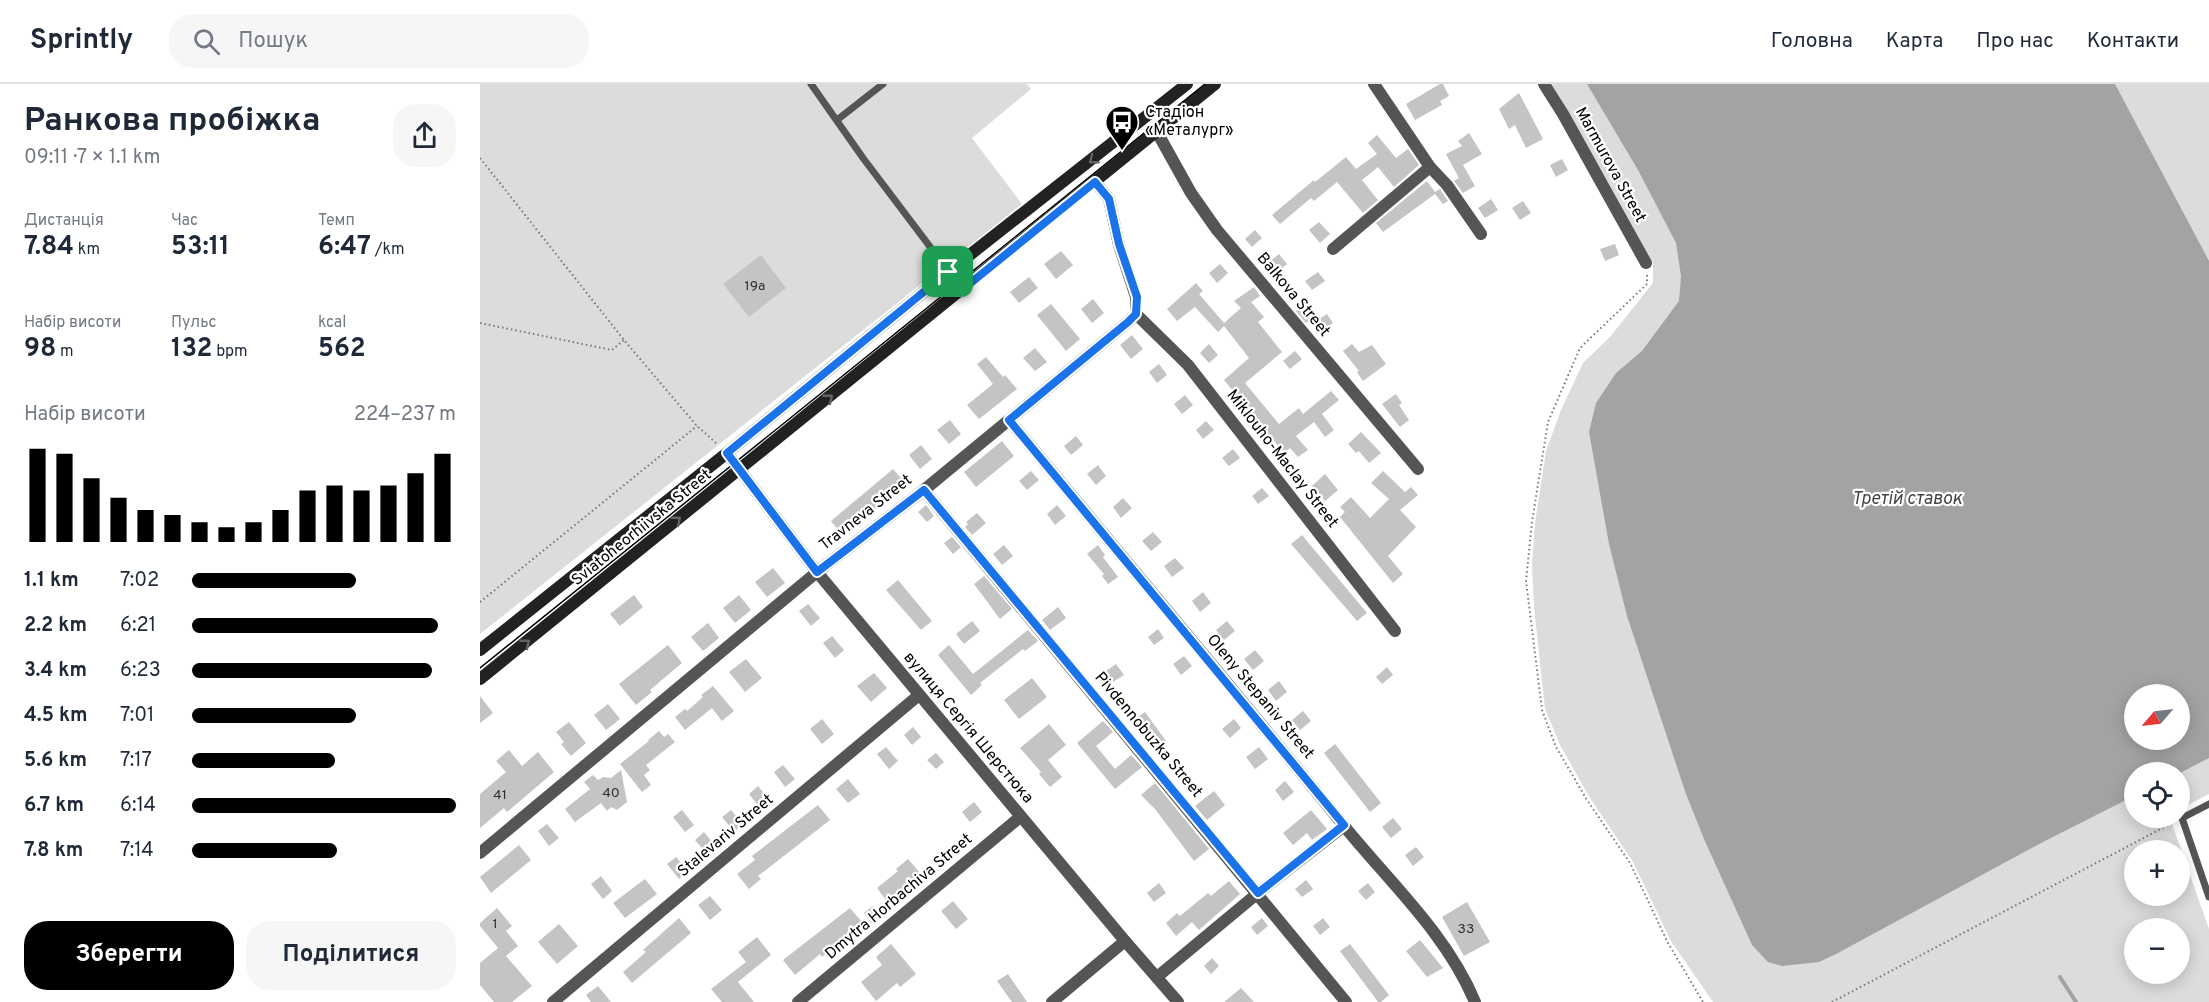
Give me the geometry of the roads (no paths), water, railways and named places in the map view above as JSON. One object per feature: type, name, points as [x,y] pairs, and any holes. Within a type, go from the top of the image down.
[{"type":"main road","name":"Sviatoheorhiivska Street","points":[[480,650],[727,453],[948,272],[1188,84]]},
{"type":"main road","name":"Sviatoheorhiivska Street","points":[[480,679],[1215,84]]},
{"type":"street","points":[[1374,84],[1430,167],[1447,185],[1481,234]]},
{"type":"street","name":"Marmurova Street","points":[[1544,84],[1646,263]]},
{"type":"street","name":"Balkova Street","points":[[1157,132],[1191,193],[1217,230],[1418,470]]},
{"type":"street","points":[[1333,249],[1430,167]]},
{"type":"street","points":[[1095,182],[1109,199],[1119,244],[1137,297],[1136,314]]},
{"type":"street","name":"Travneva Street","points":[[480,853],[817,572],[924,490],[1136,314]]},
{"type":"street","name":"Miklouho-Maclay Street","points":[[1136,314],[1188,365],[1395,631]]},
{"type":"street","name":"Oleny Stepaniv Street","points":[[1009,420],[1432,930],[1464,976],[1475,1002]]},
{"type":"street","name":"вулиця Сергія Шерстюка","points":[[727,453],[817,572],[1020,817],[1178,1002]]},
{"type":"street","name":"Pivdennobuzka Street","points":[[924,490],[1346,1002]]},
{"type":"street","name":"Stalevariv Street","points":[[553,1002],[919,694]]},
{"type":"street","name":"Dmytra Horbachiva Street","points":[[798,1002],[1020,817]]},
{"type":"street","points":[[1157,976],[1344,825]]},
{"type":"street","points":[[1052,1002],[1125,941]]},
{"type":"lane","points":[[811,84],[962,290]]},
{"type":"lane","points":[[837,120],[883,84]]},
{"type":"lane","points":[[2209,804],[2182,818],[2209,897]]},
{"type":"water","name":"Третій ставок","points":[[1587,84],[2115,84],[2209,261],[2209,758],[2190,768],[2190,762],[2124,762],[2124,801],[1819,962],[1782,966],[1768,962],[1752,945],[1686,794],[1627,616],[1609,544],[1589,432],[1596,403],[1616,373],[1642,351],[1679,301],[1681,276],[1676,243],[1638,170]]},
{"type":"waterway","points":[[2060,977],[2076,1002]]},
{"type":"tram line","points":[[480,668],[1205,84]]},
{"type":"place","name":"Стадіон «Металург»","points":[[1122,151]]}]
